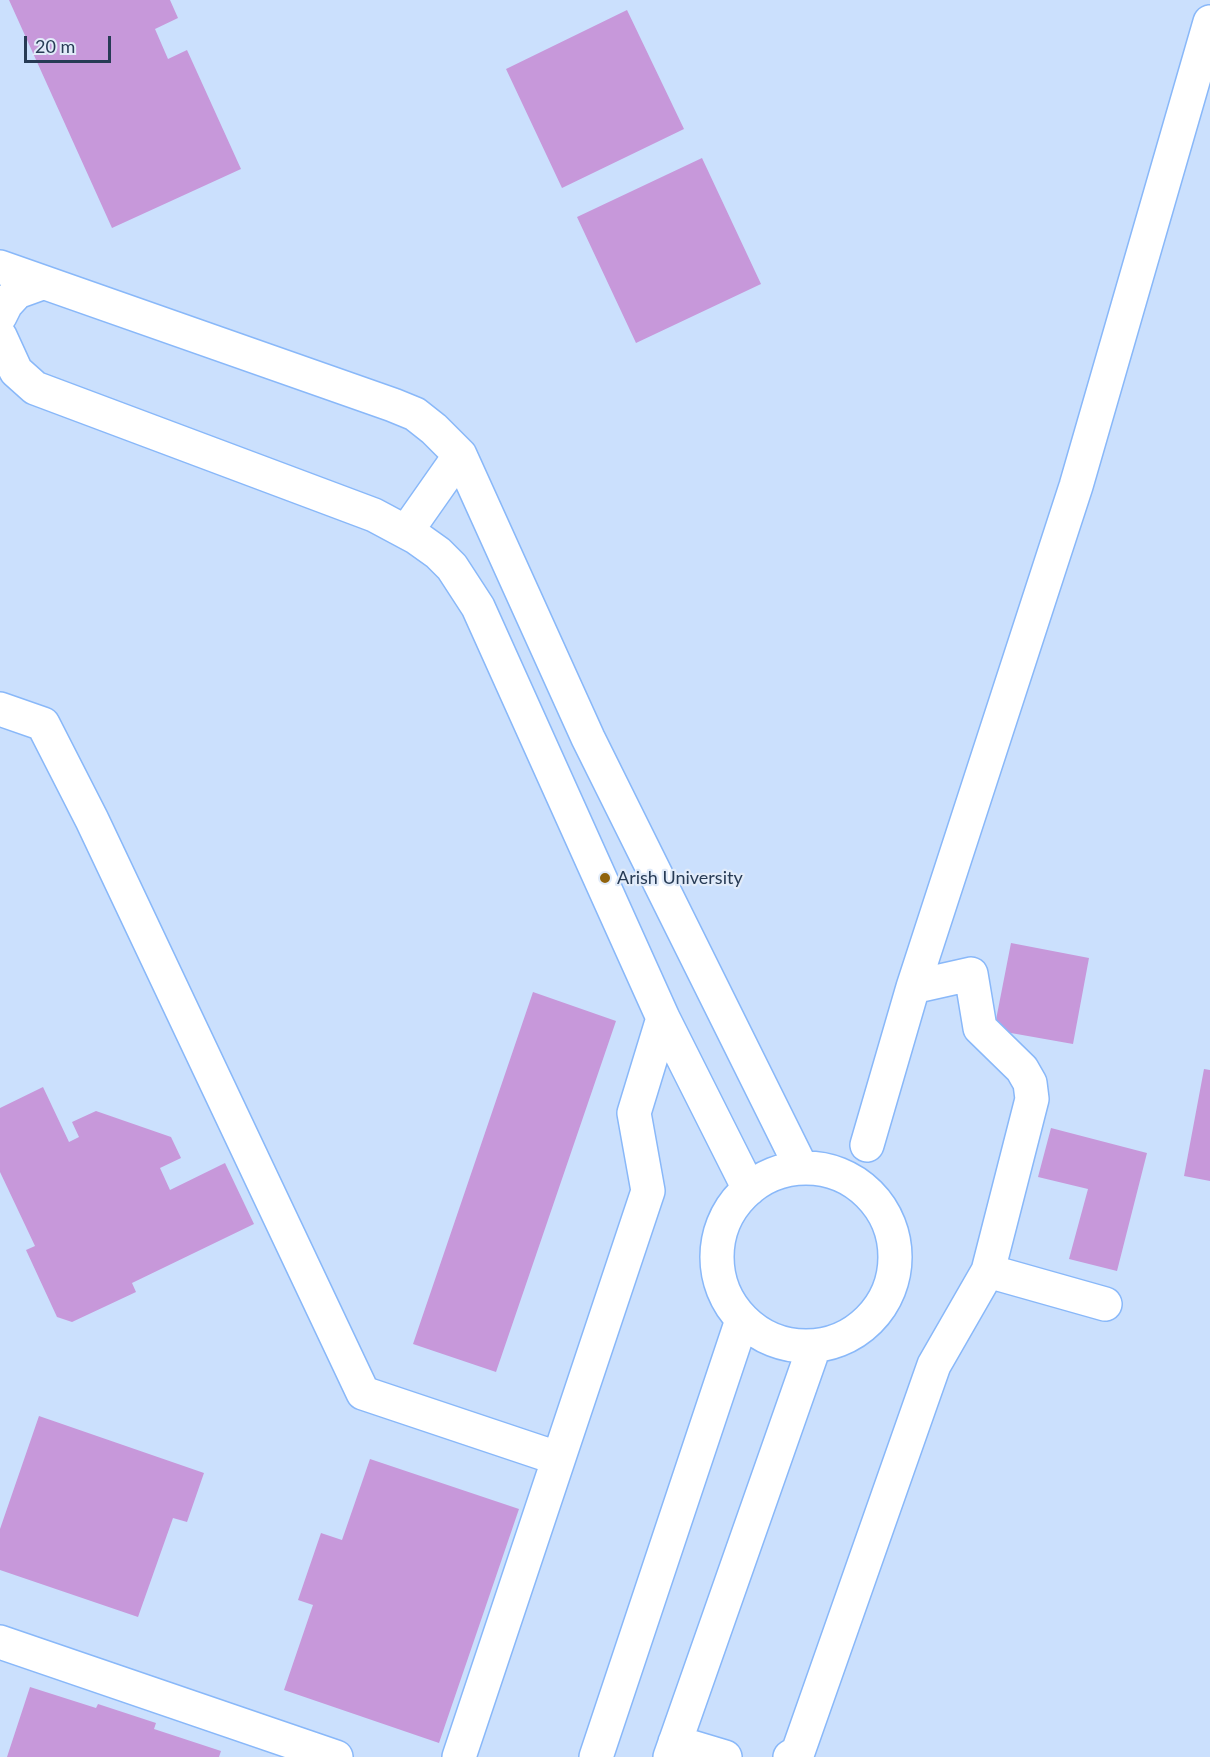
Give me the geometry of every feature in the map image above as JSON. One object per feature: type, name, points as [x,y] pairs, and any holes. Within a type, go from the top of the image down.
[{"type":"street","points":[[867,1145],[913,987],[1076,486],[1210,22]]},
{"type":"street","points":[[0,267],[393,405],[421,419],[459,455],[588,738],[801,1167]]},
{"type":"street","points":[[0,316],[6,304],[17,292],[42,283]]},
{"type":"street","points":[[0,336],[16,371],[35,388],[374,515],[438,553],[452,567],[478,606],[663,1018],[749,1189]]},
{"type":"street","points":[[406,532],[459,455]]},
{"type":"street","points":[[0,709],[43,724],[103,842],[363,1393],[557,1458]]},
{"type":"street","points":[[790,1757],[798,1752],[934,1365],[988,1271],[1032,1099],[1030,1083],[1014,1059],[980,1028],[971,974],[913,987]]},
{"type":"street","points":[[459,1757],[648,1191],[634,1113],[663,1018]]},
{"type":"street","points":[[801,1167],[826,1169],[857,1184],[870,1194],[886,1215],[894,1239],[896,1264],[890,1289],[878,1311],[860,1329],[837,1342],[814,1347],[786,1345],[763,1336],[742,1320],[727,1300],[719,1276],[717,1250],[722,1225],[735,1203],[749,1189],[776,1173],[801,1167]]},
{"type":"street","points":[[988,1271],[1105,1304]]},
{"type":"street","points":[[596,1757],[742,1320]]},
{"type":"street","points":[[725,1757],[673,1749],[814,1347]]},
{"type":"street","points":[[0,1642],[336,1757]]},
{"type":"shaded area","name":"Arish University","points":[[0,0],[1210,0],[1210,1757],[0,1757]]},
{"type":"building","points":[[9,0],[170,0],[178,18],[155,29],[168,59],[187,50],[241,169],[112,228]]},
{"type":"building","points":[[627,10],[684,129],[562,188],[506,69]]},
{"type":"building","points":[[702,158],[761,284],[636,343],[577,217]]},
{"type":"building","points":[[1011,943],[1089,958],[1073,1044],[994,1030]]},
{"type":"building","points":[[533,992],[616,1021],[496,1372],[413,1344]]},
{"type":"building","points":[[1204,1069],[1210,1070],[1210,1181],[1184,1176]]},
{"type":"building","points":[[43,1087],[69,1142],[79,1137],[72,1122],[96,1111],[171,1137],[181,1158],[160,1168],[170,1190],[225,1163],[254,1224],[132,1283],[136,1292],[72,1322],[57,1317],[26,1250],[35,1246],[0,1172],[0,1108]]},
{"type":"building","points":[[1051,1128],[1147,1153],[1117,1271],[1069,1259],[1088,1189],[1038,1177]]},
{"type":"building","points":[[39,1416],[204,1473],[187,1522],[173,1518],[138,1617],[0,1570],[0,1529]]},
{"type":"building","points":[[370,1459],[519,1509],[439,1743],[284,1690],[313,1605],[298,1600],[321,1533],[342,1540]]},
{"type":"building","points":[[30,1687],[96,1708],[98,1704],[156,1723],[154,1729],[221,1751],[219,1757],[7,1757]]},
{"type":"place","name":"Arish University","points":[[605,878]]}]
